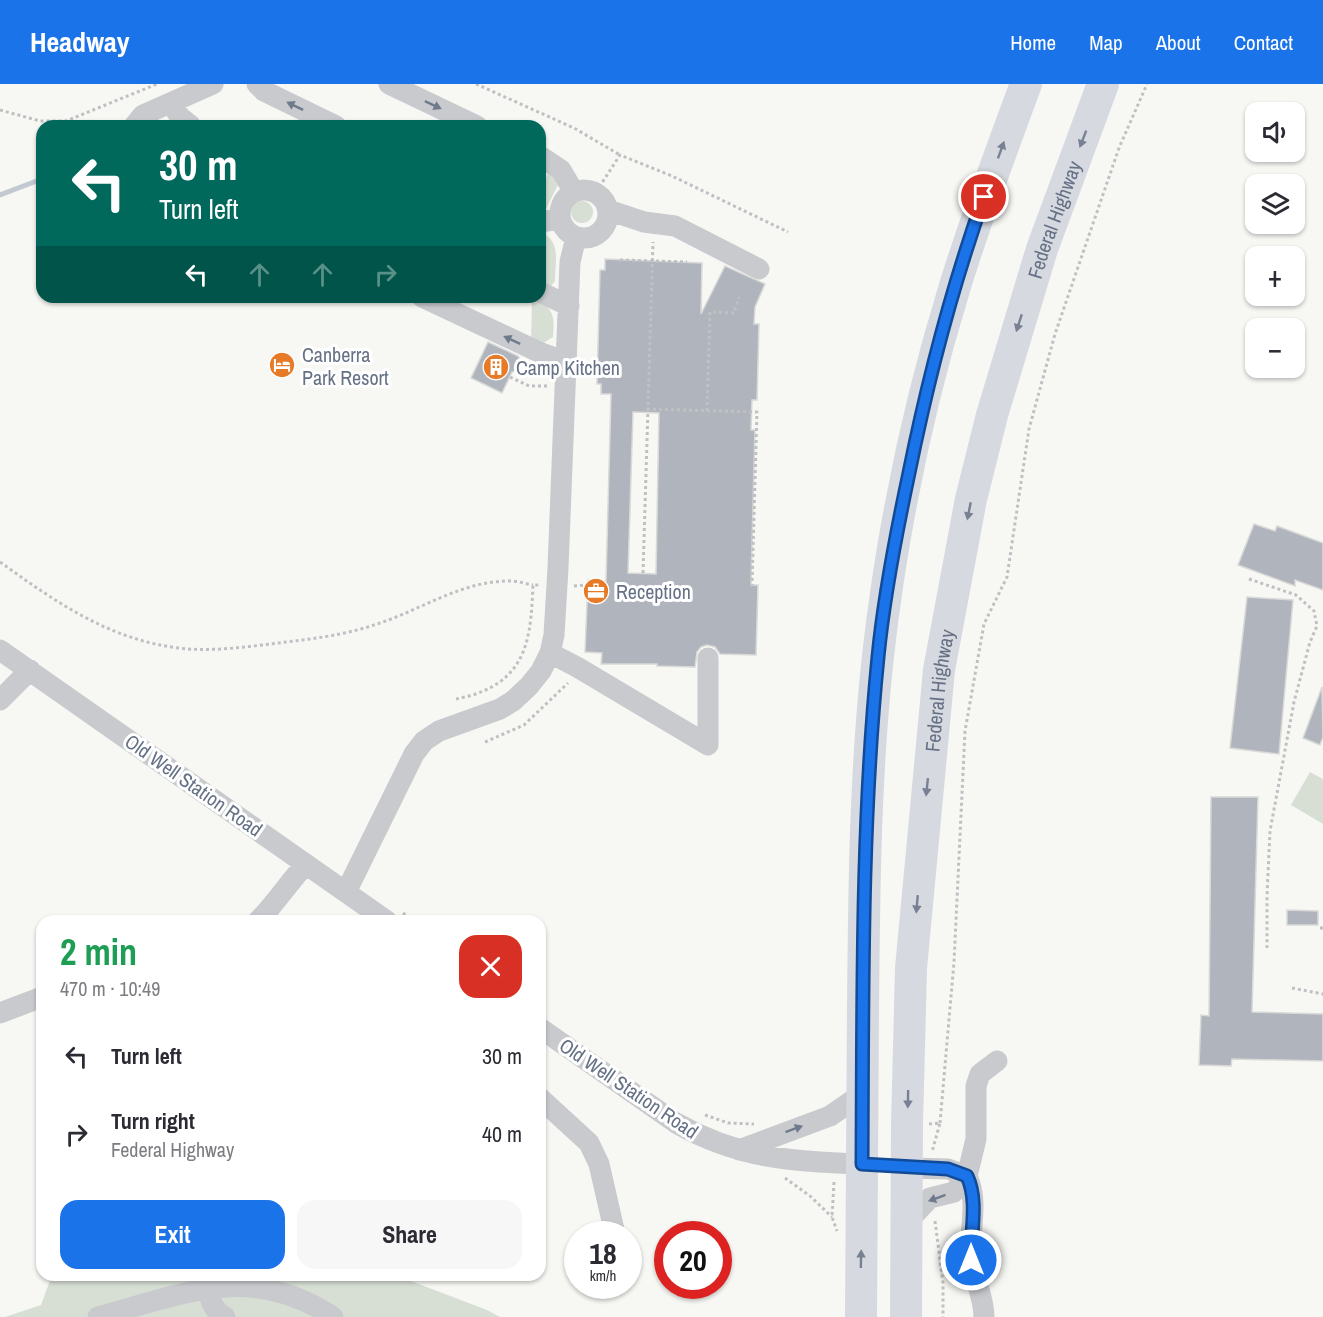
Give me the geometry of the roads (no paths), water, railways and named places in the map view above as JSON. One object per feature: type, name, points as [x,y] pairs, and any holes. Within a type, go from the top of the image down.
[{"type":"highway","points":[[861,1317],[867,806],[877,666],[888,581],[916,434],[954,288],[1026,84]]},
{"type":"highway","name":"Federal Highway","points":[[906,1317],[908,1222],[918,1168],[907,1125],[911,968],[939,670],[971,499],[992,415],[1042,249],[1103,84]]},
{"type":"highway","points":[[862,1164],[918,1168]]},
{"type":"street","points":[[140,120],[143,116],[213,84]]},
{"type":"street","points":[[257,84],[264,92],[323,120]]},
{"type":"street","points":[[388,84],[464,120]]},
{"type":"street","points":[[171,103],[184,120]]},
{"type":"street","points":[[546,160],[561,170],[574,192]]},
{"type":"street","points":[[589,190],[596,192],[606,203],[608,210],[606,226],[593,237],[576,237],[550,221],[562,203],[574,192],[589,190]]},
{"type":"street","points":[[608,210],[644,222],[675,226],[759,269]]},
{"type":"street","points":[[346,892],[414,754],[424,741],[439,731],[500,710],[529,686],[541,671],[550,654],[554,635],[557,586],[570,262],[576,237]]},
{"type":"street","points":[[546,295],[568,306]]},
{"type":"street","points":[[435,303],[541,353],[566,362]]},
{"type":"street","points":[[550,654],[581,669],[708,745],[708,658]]},
{"type":"street","name":"Old Well Station Road","points":[[2,655],[30,670],[379,915]]},
{"type":"street","points":[[0,700],[30,670]]},
{"type":"street","points":[[264,915],[306,864]]},
{"type":"street","points":[[0,1013],[36,999]]},
{"type":"street","name":"Old Well Station Road","points":[[546,1032],[676,1123],[696,1134],[748,1152],[791,1161],[862,1164]]},
{"type":"street","points":[[908,1222],[930,1198],[954,1192],[967,1176],[976,1139],[976,1086],[980,1074],[997,1061]]},
{"type":"street","points":[[748,1152],[830,1116],[862,1094]]},
{"type":"street","points":[[546,1104],[589,1143],[599,1164],[612,1221]]},
{"type":"street","points":[[918,1168],[948,1169],[967,1176],[972,1186],[971,1260],[984,1302],[984,1317]]},
{"type":"street","points":[[98,1317],[155,1310],[184,1292],[243,1286],[291,1295],[333,1317]]},
{"type":"street","points":[[208,1288],[210,1300],[219,1314],[225,1317]]},
{"type":"waterway","points":[[0,195],[36,181]]},
{"type":"place","name":"Canberra Park Resort","points":[[282,365]]},
{"type":"place","name":"Camp Kitchen","points":[[496,367]]},
{"type":"place","name":"Reception","points":[[596,591]]}]
